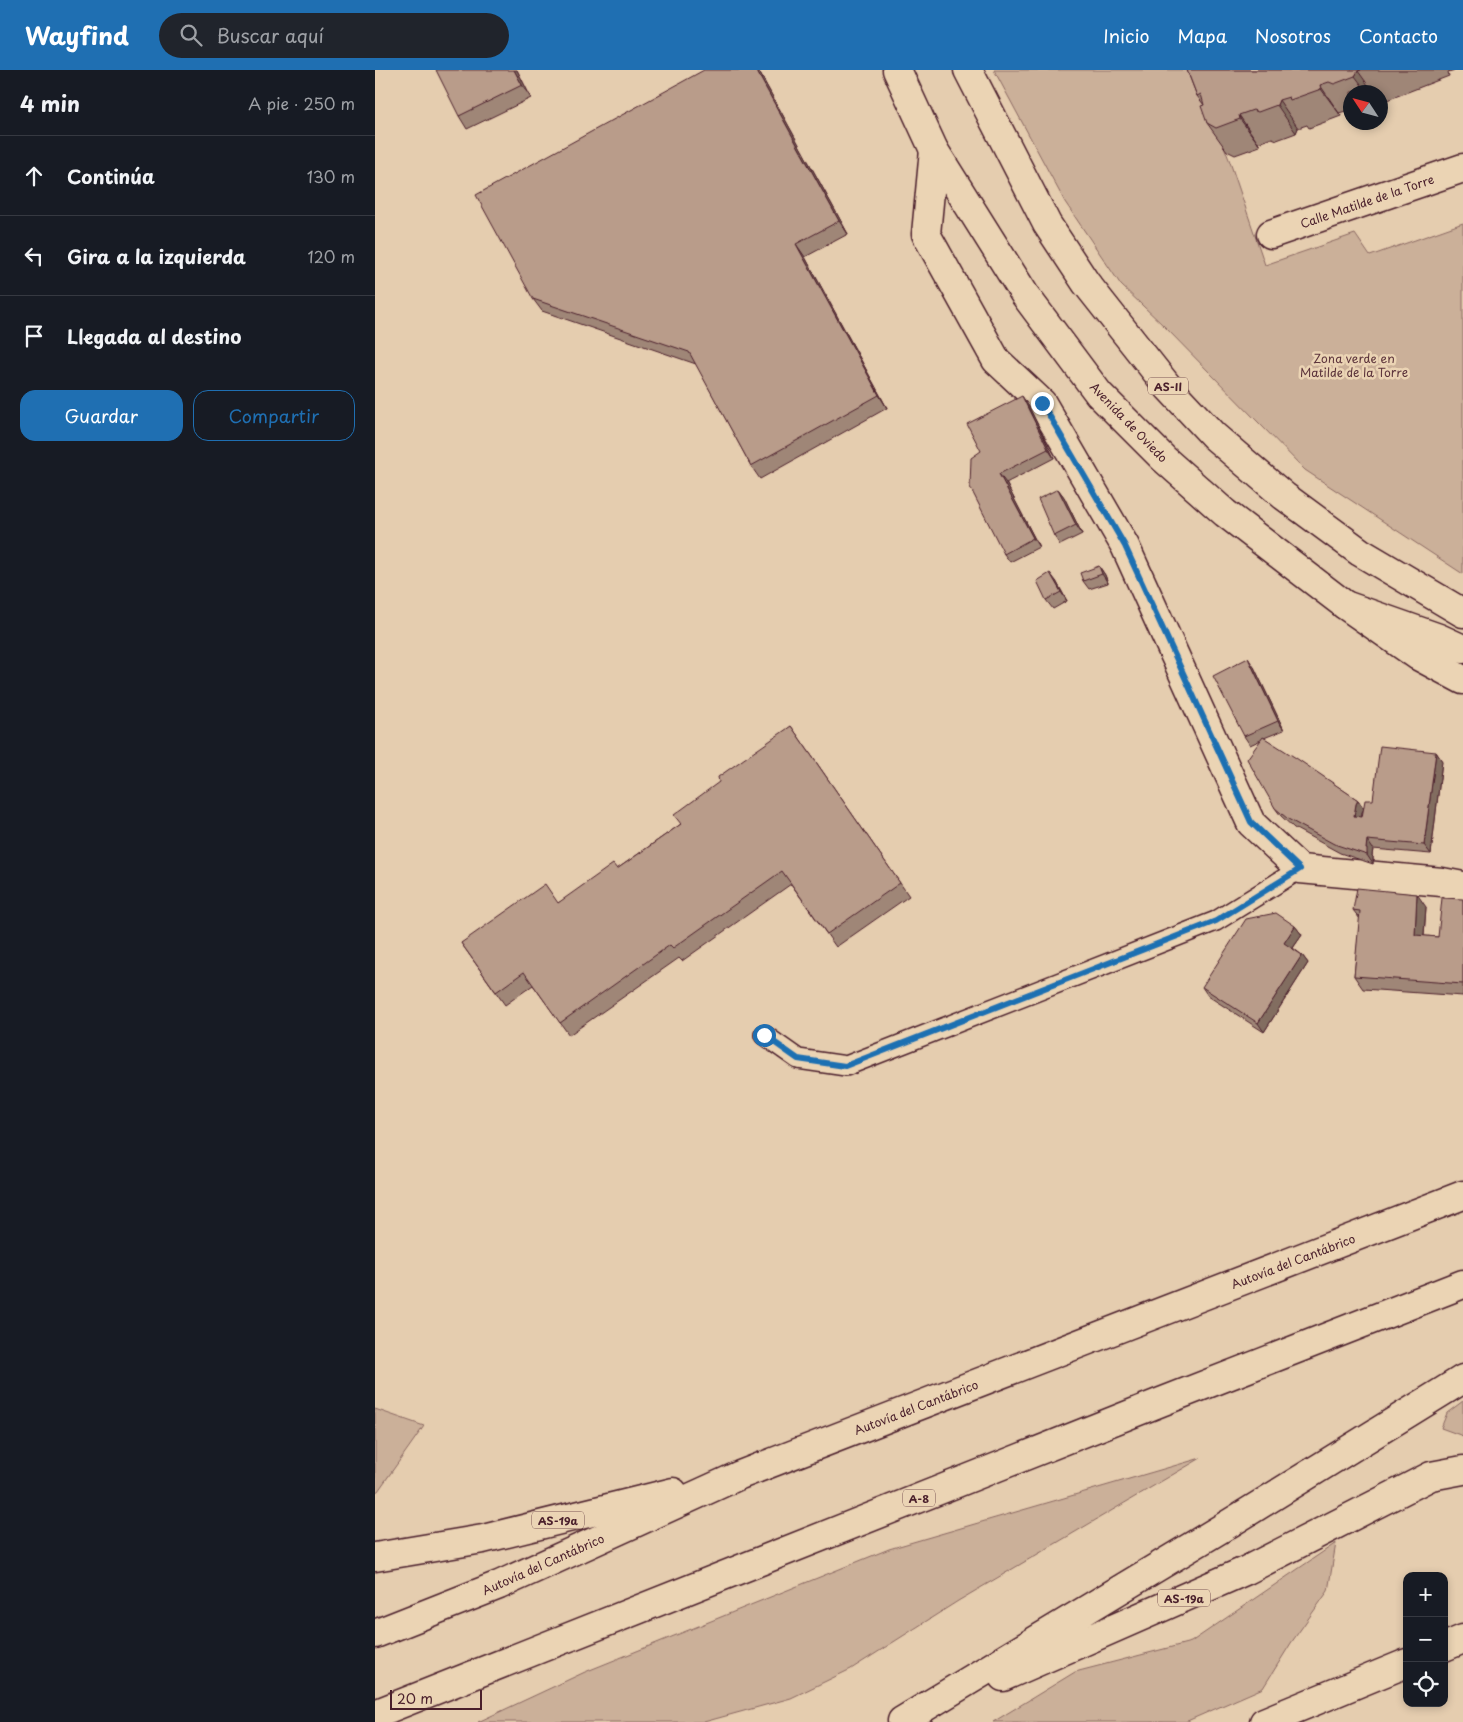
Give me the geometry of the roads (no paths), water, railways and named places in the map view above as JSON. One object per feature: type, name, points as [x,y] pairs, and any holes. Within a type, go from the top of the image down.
[{"type":"main road","name":"Avenida de Oviedo","points":[[897,70],[934,150],[1025,296],[1099,394],[1164,460],[1225,513],[1345,605],[1419,656],[1463,680]]},
{"type":"main road","name":"AS-II","points":[[968,70],[1047,224],[1086,283],[1169,388],[1214,436],[1284,496],[1360,552],[1463,613]]},
{"type":"main road","points":[[934,150],[926,234],[996,360],[1042,403],[1125,546],[1251,822],[1300,869],[1442,882],[1463,886]]},
{"type":"main road","name":"Calle Matilde de la Torre","points":[[1271,234],[1463,168]]},
{"type":"main road","points":[[1345,605],[1439,638],[1463,649]]},
{"type":"main road","name":"Autovía del Cantábrico","points":[[375,1634],[499,1585],[740,1475],[1463,1195]]},
{"type":"main road","name":"A-8","points":[[375,1714],[1463,1284]]},
{"type":"main road","points":[[900,1721],[1222,1528],[1463,1379]]},
{"type":"main road","name":"AS-19a","points":[[900,1721],[1247,1570],[1431,1476],[1463,1470]]},
{"type":"main road","name":"AS-19a","points":[[375,1557],[483,1539],[740,1475]]},
{"type":"main road","points":[[1448,1646],[1463,1640]]},
{"type":"main road","points":[[1264,1722],[1403,1665]]},
{"type":"lane","points":[[764,1035],[798,1059],[845,1066],[1216,921],[1300,869]]},
{"type":"park label","name":"Zona verde en Matilde de la Torre","points":[[1354,365]]}]
